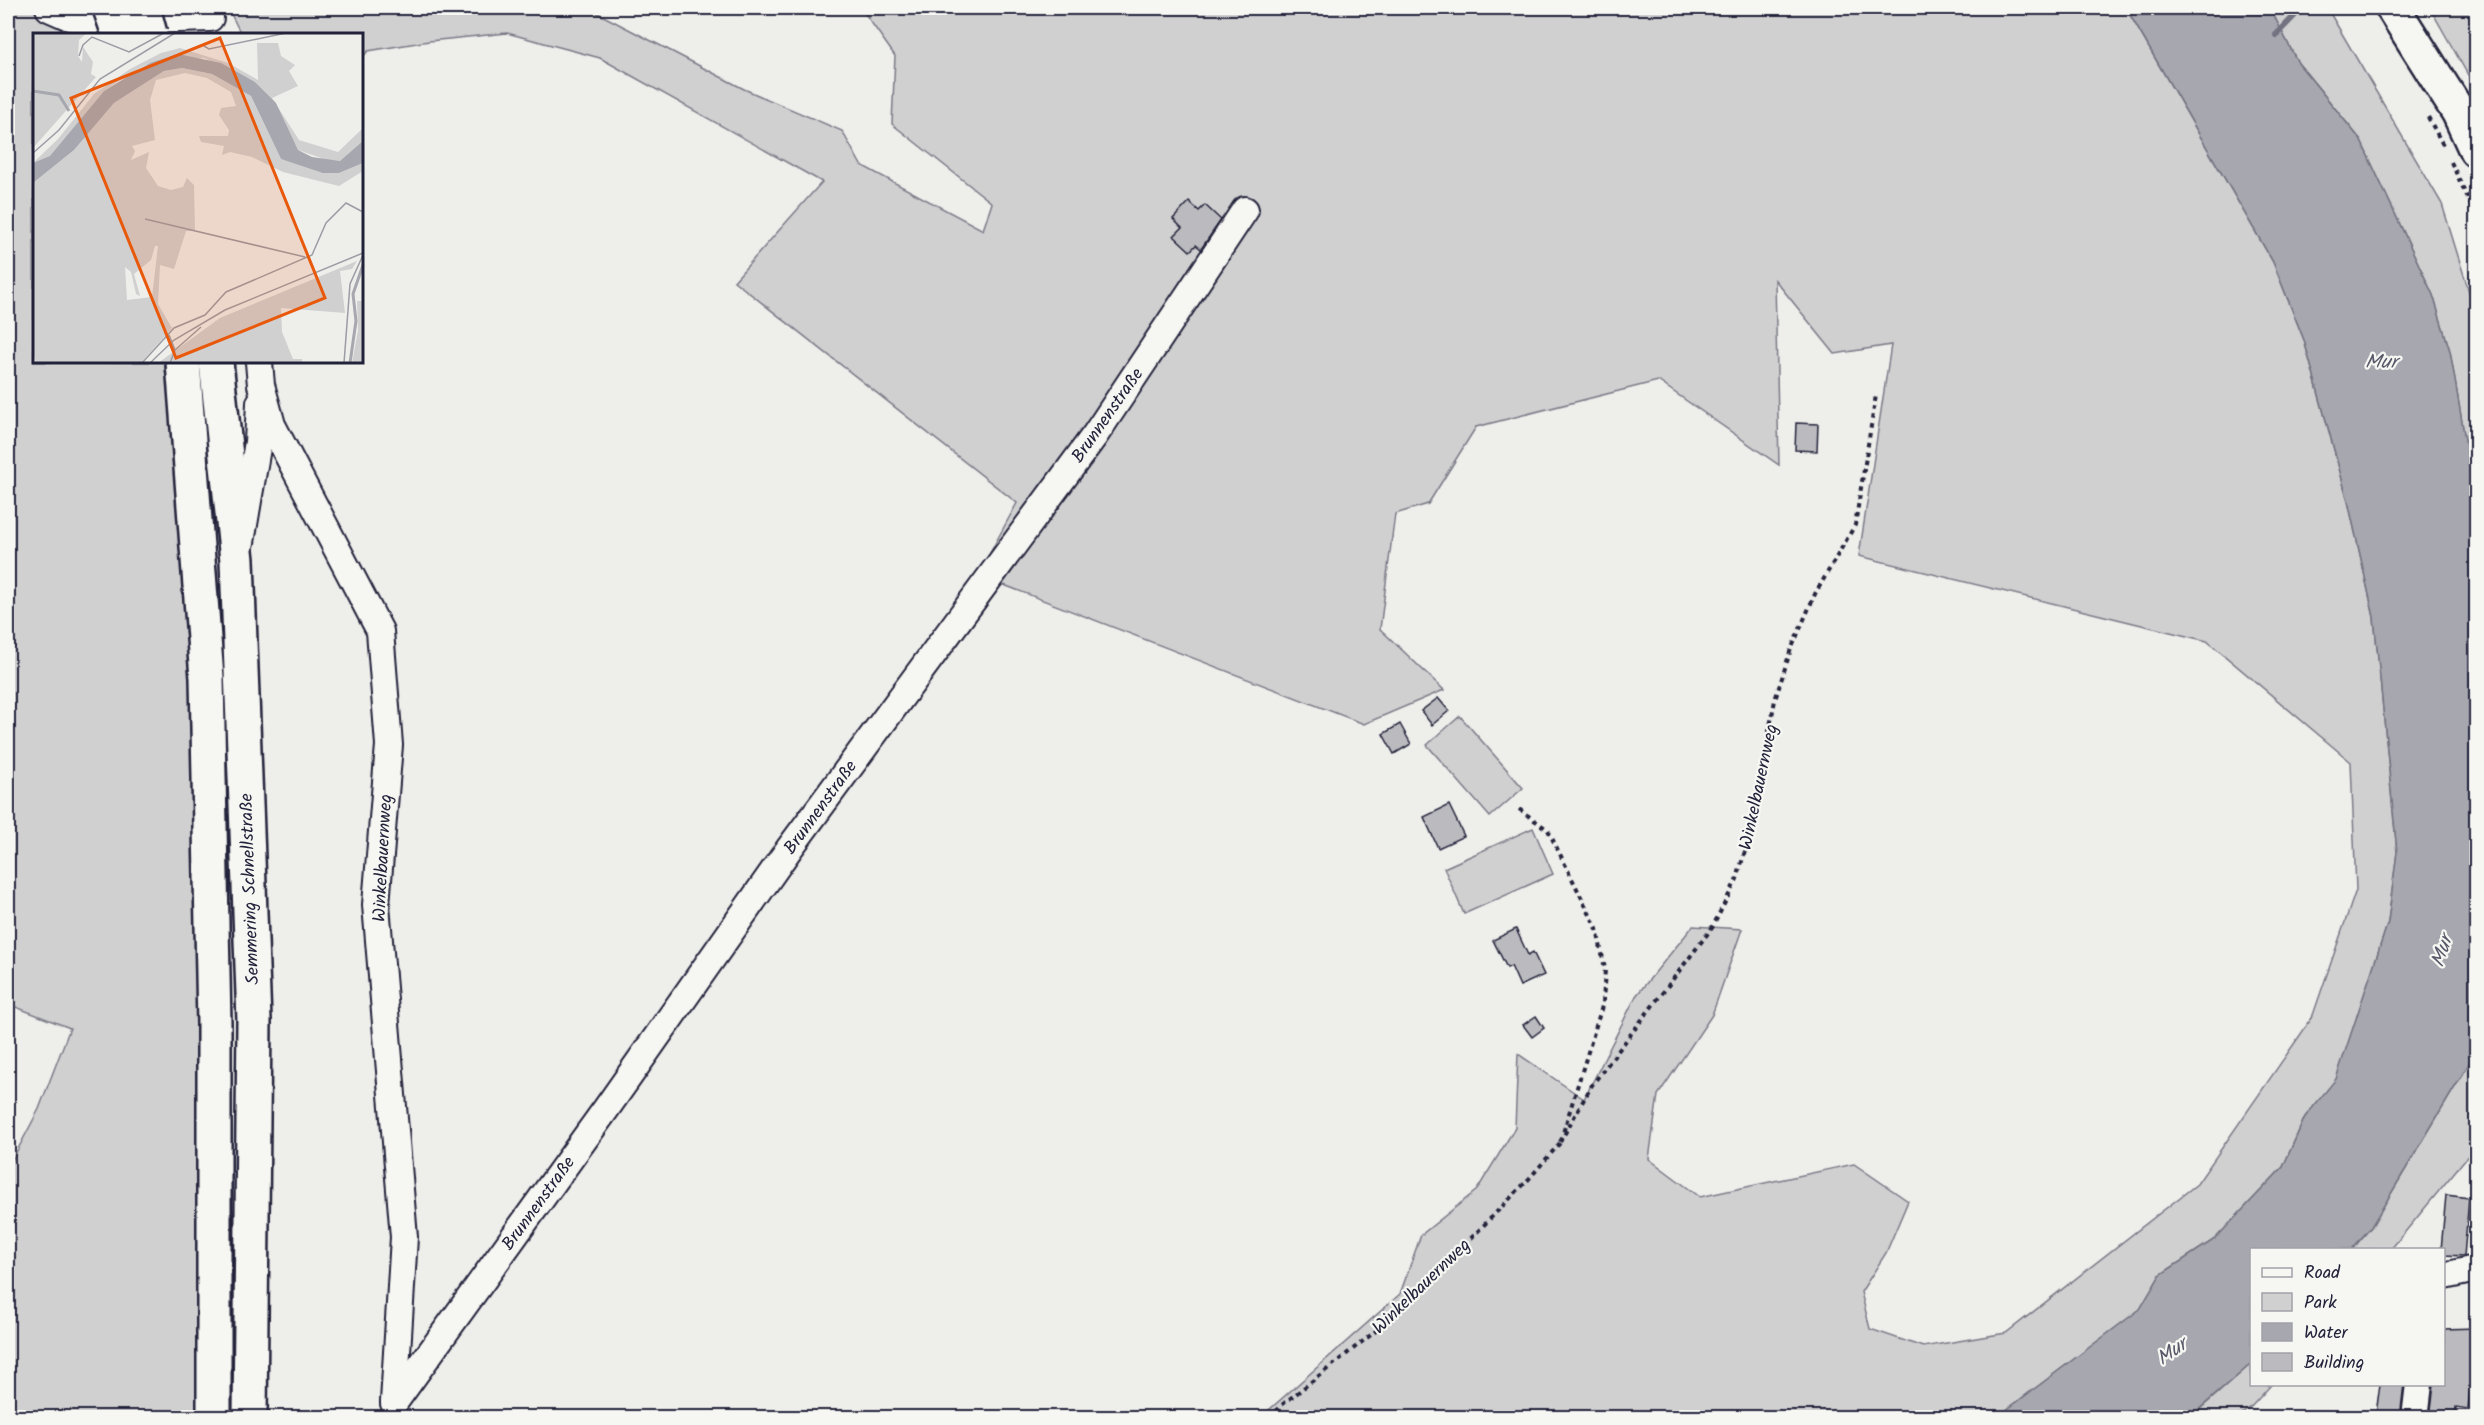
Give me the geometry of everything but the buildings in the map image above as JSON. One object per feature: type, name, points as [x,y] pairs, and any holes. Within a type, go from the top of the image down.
[{"type":"main road","points":[[110,8],[119,33]]},
{"type":"main road","points":[[143,8],[150,33]]},
{"type":"main road","points":[[2393,8],[2459,113],[2476,150]]},
{"type":"main road","name":"Semmering Schnellstraße","points":[[183,363],[207,678],[214,1024],[214,1418]]},
{"type":"main road","name":"Semmering Schnellstraße","points":[[216,363],[237,560],[254,1021],[250,1418]]},
{"type":"street","points":[[49,8],[72,26],[88,22],[212,20]]},
{"type":"street","name":"Brunnenstraße","points":[[395,1410],[789,849],[1095,435],[1245,210]]},
{"type":"street","points":[[237,560],[249,506],[258,442],[260,373]]},
{"type":"street","name":"Winkelbauernweg","points":[[260,373],[272,425],[380,631],[389,745],[376,905],[404,1237],[395,1410]]},
{"type":"street","points":[[2445,1276],[2471,1270]]},
{"type":"street","points":[[2415,1418],[2419,1386]]},
{"type":"path","points":[[2426,112],[2476,216]]},
{"type":"path","name":"Winkelbauernweg","points":[[1270,1418],[1283,1404],[1395,1316],[1528,1179],[1560,1142],[1592,1085],[1712,928],[1737,879],[1749,837],[1775,700],[1790,652],[1815,594],[1855,525],[1876,395]]},
{"type":"path","name":"Winkelbauernweg","points":[[1519,809],[1548,830],[1597,929],[1605,969],[1603,1003],[1560,1142]]},
{"type":"green space","points":[[8,8],[84,8],[88,22],[72,19],[72,33],[33,33],[33,363],[164,363],[183,492],[200,841],[201,1417],[8,1417],[8,1168],[39,1109],[70,1028],[8,1004]]},
{"type":"green space","points":[[228,8],[588,8],[744,89],[842,131],[861,165],[983,230],[992,203],[892,124],[895,56],[861,8],[2126,8],[2273,262],[2304,340],[2348,501],[2374,617],[2397,852],[2388,922],[2336,1080],[2305,1117],[2283,1167],[2215,1239],[2160,1275],[2141,1309],[1997,1417],[1261,1417],[1400,1294],[1421,1235],[1477,1190],[1515,1128],[1518,1054],[1584,1099],[1636,996],[1693,926],[1742,929],[1712,1015],[1658,1095],[1649,1159],[1700,1197],[1854,1164],[1908,1201],[1886,1253],[1861,1292],[1870,1329],[1923,1347],[2006,1333],[2197,1184],[2312,1018],[2356,890],[2351,762],[2207,641],[1859,556],[1891,345],[1835,354],[1775,280],[1779,465],[1658,381],[1476,427],[1428,504],[1395,514],[1380,629],[1444,690],[1364,724],[978,575],[1017,503],[734,281],[822,182],[600,58],[507,33],[429,41],[368,51],[363,57],[363,33],[240,33]]},
{"type":"green space","points":[[2270,8],[2327,8],[2442,204],[2476,316],[2476,505],[2450,351],[2433,295],[2360,139],[2298,63]]},
{"type":"green space","points":[[2430,8],[2476,8],[2476,89]]},
{"type":"green space","points":[[1460,716],[1523,788],[1490,817],[1427,745]]},
{"type":"green space","points":[[1533,828],[1553,874],[1464,914],[1444,868]]},
{"type":"green space","points":[[2476,1052],[2476,1146],[2392,1248],[2354,1248],[2371,1227]]},
{"type":"green space","points":[[2250,1365],[2250,1386],[2270,1386],[2251,1407],[2238,1417],[2190,1418]]},
{"type":"water","name":"Mur","points":[[2126,8],[2270,8],[2298,63],[2360,139],[2433,295],[2450,351],[2476,505],[2476,1052],[2371,1227],[2353,1248],[2250,1248],[2250,1365],[2190,1417],[1997,1417],[2140,1309],[2160,1275],[2215,1239],[2283,1167],[2305,1117],[2336,1079],[2388,922],[2397,852],[2374,617],[2348,501],[2304,340],[2273,262]]},
{"type":"waterway","points":[[2276,35],[2302,8]]}]
